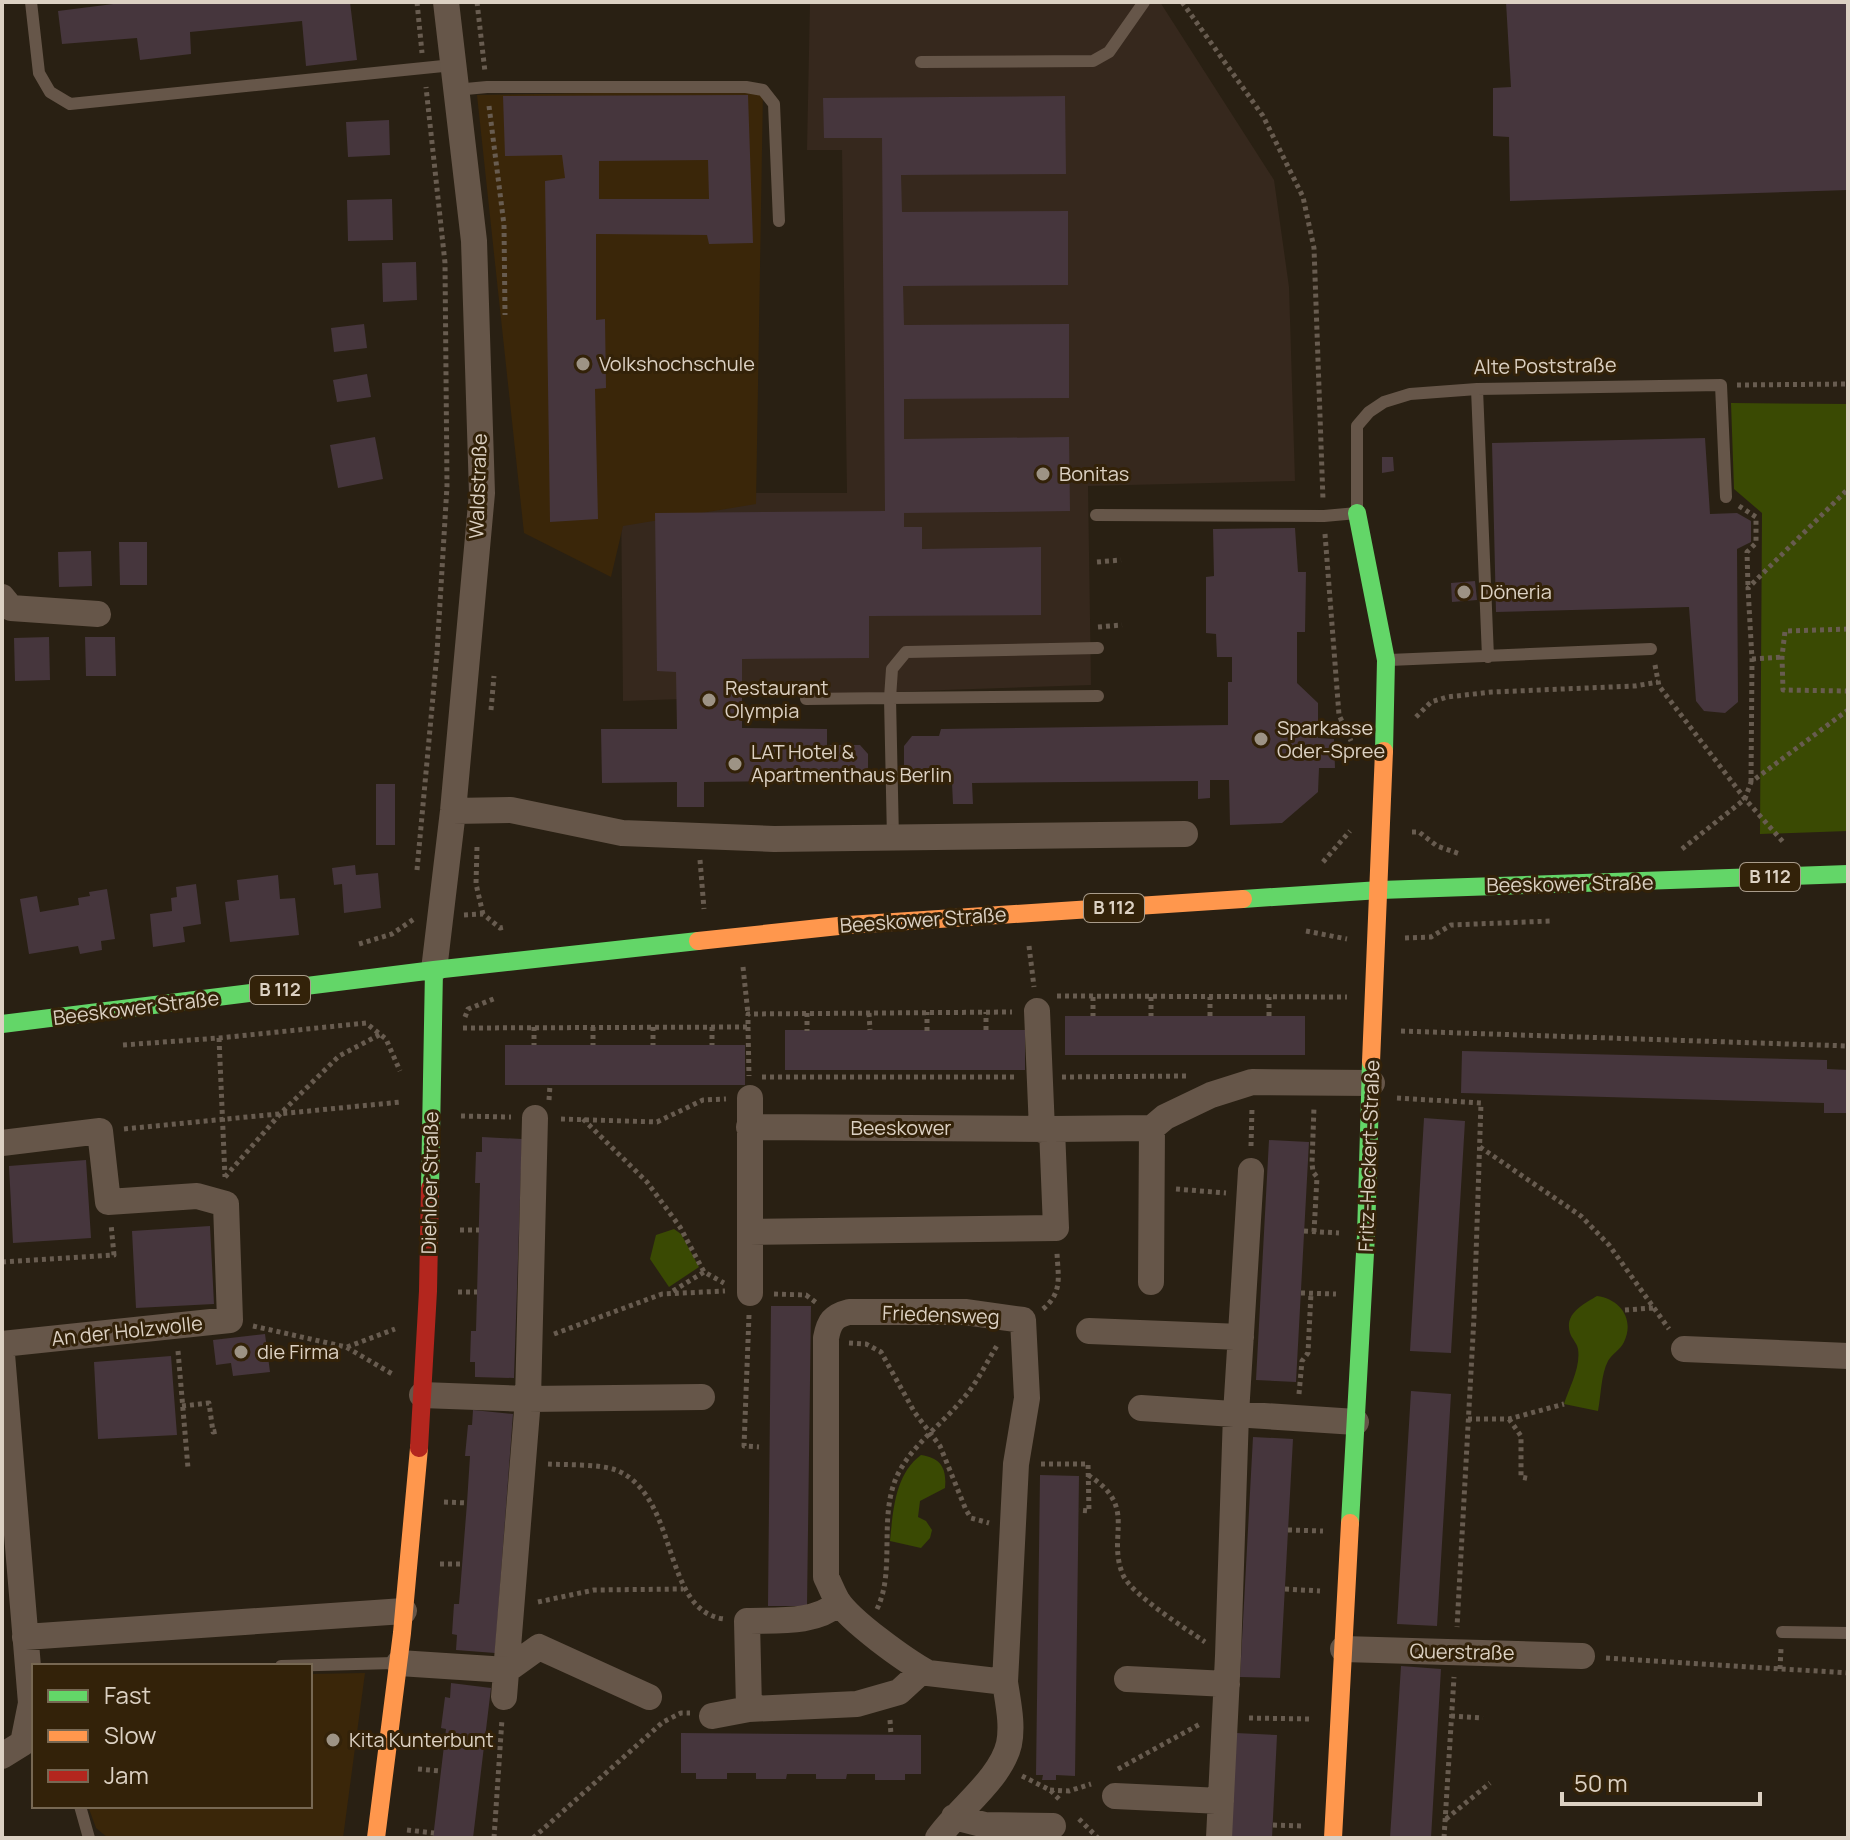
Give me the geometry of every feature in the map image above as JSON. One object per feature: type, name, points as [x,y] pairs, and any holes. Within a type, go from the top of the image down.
[{"type":"street","name":"Waldstraße","points":[[434,970],[453,811],[482,493],[474,241],[446,2]]},
{"type":"street","name":"Alte Poststraße","points":[[1357,513],[1386,660],[1380,890]]},
{"type":"street","points":[[2,597],[11,608],[98,614]]},
{"type":"street","points":[[453,811],[511,810],[622,833],[698,836],[893,839],[1185,834]]},
{"type":"street","name":"Beeskower Straße","points":[[2,1024],[434,970],[848,925],[1380,890],[1848,874]]},
{"type":"street","name":"Fritz-Heckert-Straße","points":[[1333,1838],[1380,890]]},
{"type":"street","name":"Diehloer Straße","points":[[376,1838],[399,1663],[422,1395],[428,1291],[434,970]]},
{"type":"street","points":[[750,1232],[1056,1228],[1040,1077],[1036,1004]]},
{"type":"street","points":[[1047,1130],[1152,1128],[1165,1117],[1218,1092],[1252,1082],[1315,1082],[1372,1090]]},
{"type":"street","points":[[750,1088],[750,1293]]},
{"type":"street","points":[[504,1697],[531,1343],[535,1118]]},
{"type":"street","name":"Beeskower","points":[[749,1127],[1047,1130]]},
{"type":"street","points":[[1151,1282],[1152,1128]]},
{"type":"street","points":[[2,1143],[100,1131],[108,1202],[225,1191]]},
{"type":"street","points":[[1219,1838],[1236,1414],[1250,1183]]},
{"type":"street","name":"An der Holzwolle","points":[[2,1344],[230,1320],[225,1191]]},
{"type":"street","name":"Friedensweg","points":[[836,1315],[849,1312],[965,1312],[1023,1320],[1027,1398],[1016,1464],[1005,1682],[1011,1718],[1008,1746],[998,1769],[946,1828]]},
{"type":"street","points":[[836,1315],[829,1324],[826,1344],[826,1577],[839,1603],[899,1656],[923,1670],[1005,1682]]},
{"type":"street","points":[[1089,1331],[1241,1337]]},
{"type":"street","points":[[1684,1349],[1848,1356]]},
{"type":"street","points":[[2,1354],[31,1703],[23,1743],[2,1756]]},
{"type":"street","points":[[422,1395],[528,1399],[702,1397]]},
{"type":"street","points":[[1141,1408],[1356,1422]]},
{"type":"street","points":[[749,1709],[747,1621],[800,1619],[830,1611],[839,1603]]},
{"type":"street","points":[[25,1637],[404,1611]]},
{"type":"street","points":[[399,1663],[507,1670],[539,1647],[649,1697]]},
{"type":"street","name":"Querstraße","points":[[1343,1649],[1582,1656]]},
{"type":"street","points":[[712,1716],[749,1709],[857,1704],[899,1692],[923,1670]]},
{"type":"street","points":[[1127,1679],[1227,1684]]},
{"type":"street","points":[[1110,1782],[1221,1801]]},
{"type":"street","points":[[946,1828],[1053,1826]]},
{"type":"lane","points":[[31,2],[39,73],[50,92],[70,104],[424,70],[487,87],[746,87],[763,90],[774,104],[779,221]]},
{"type":"lane","points":[[921,62],[1093,61],[1109,52],[1144,2]]},
{"type":"lane","name":"Alte Poststraße","points":[[1357,513],[1357,426],[1369,412],[1384,402],[1410,394],[1477,389],[1721,385],[1726,497]]},
{"type":"lane","points":[[1477,389],[1488,657]]},
{"type":"lane","points":[[1096,515],[1324,516],[1357,513]]},
{"type":"lane","points":[[893,839],[892,669],[906,652],[1098,648]]},
{"type":"lane","points":[[1386,660],[1651,649]]},
{"type":"lane","points":[[806,699],[1098,696]]},
{"type":"lane","points":[[1782,1632],[1848,1633]]},
{"type":"lane","points":[[312,1665],[399,1663]]},
{"type":"lane","points":[[81,1808],[89,1838]]},
{"type":"path","points":[[417,2],[445,263],[447,486],[437,653],[417,872]]},
{"type":"path","points":[[1182,2],[1263,116],[1303,197],[1314,248],[1324,516],[1339,715],[1353,744],[1352,752],[1334,752]]},
{"type":"path","points":[[1749,385],[1848,384]]},
{"type":"path","points":[[1748,588],[1848,489]]},
{"type":"path","points":[[1682,850],[1745,799],[1751,782],[1752,659],[1747,552],[1756,543],[1756,517],[1726,497]]},
{"type":"path","points":[[1097,562],[1121,560]]},
{"type":"path","points":[[1098,627],[1122,625]]},
{"type":"path","points":[[1848,629],[1785,631],[1782,657],[1783,690],[1848,691]]},
{"type":"path","points":[[1651,649],[1659,686],[1745,799],[1786,846]]},
{"type":"path","points":[[1752,659],[1782,657]]},
{"type":"path","points":[[1411,725],[1431,702],[1447,697],[1658,682]]},
{"type":"path","points":[[1751,782],[1848,710]]},
{"type":"path","points":[[1349,815],[1349,831]]},
{"type":"path","points":[[1416,821],[1419,832]]},
{"type":"path","points":[[698,836],[704,910]]},
{"type":"path","points":[[413,919],[414,903]]},
{"type":"path","points":[[1029,944],[1036,1004]]},
{"type":"path","points":[[742,960],[748,1014],[750,1088]]},
{"type":"path","points":[[748,1014],[986,1012],[1093,996],[1376,997]]},
{"type":"path","points":[[1093,996],[1093,1016]]},
{"type":"path","points":[[1151,996],[1151,1016]]},
{"type":"path","points":[[1210,996],[1210,1016]]},
{"type":"path","points":[[1269,997],[1269,1016]]},
{"type":"path","points":[[927,1012],[927,1031]]},
{"type":"path","points":[[986,1012],[986,1030]]},
{"type":"path","points":[[807,1013],[807,1031]]},
{"type":"path","points":[[869,1013],[870,1030]]},
{"type":"path","points":[[113,1045],[366,1023],[384,1036],[339,1056],[280,1114],[225,1191]]},
{"type":"path","points":[[534,1027],[534,1045]]},
{"type":"path","points":[[593,1027],[593,1045]]},
{"type":"path","points":[[653,1027],[653,1045]]},
{"type":"path","points":[[712,1027],[712,1045]]},
{"type":"path","points":[[461,1028],[748,1027]]},
{"type":"path","points":[[1372,1030],[1848,1046]]},
{"type":"path","points":[[219,1038],[225,1191]]},
{"type":"path","points":[[432,1115],[657,1122],[703,1100],[750,1088],[1040,1077],[1206,1076],[1214,1080],[1218,1092]]},
{"type":"path","points":[[1151,1187],[1250,1183],[1252,1082]]},
{"type":"path","points":[[1314,1232],[1317,1177],[1312,1163],[1315,1082]]},
{"type":"path","points":[[1372,1090],[1481,1103],[1468,1419],[1444,1838]]},
{"type":"path","points":[[100,1131],[402,1102]]},
{"type":"path","points":[[583,1119],[647,1182],[680,1227],[704,1272],[750,1293]]},
{"type":"path","points":[[1480,1147],[1581,1216],[1609,1245],[1684,1349]]},
{"type":"path","points":[[2,1262],[114,1255],[108,1202]]},
{"type":"path","points":[[863,1625],[878,1607],[884,1590],[885,1535],[889,1503],[897,1476],[929,1434],[964,1398],[998,1344],[1023,1320],[1039,1313],[1053,1301],[1057,1293],[1056,1228]]},
{"type":"path","points":[[531,1343],[669,1293],[704,1272]]},
{"type":"path","points":[[669,1293],[806,1295],[836,1315]]},
{"type":"path","points":[[750,1293],[744,1446],[759,1447]]},
{"type":"path","points":[[1298,1419],[1302,1361],[1308,1353],[1311,1293]]},
{"type":"path","points":[[1625,1310],[1653,1308]]},
{"type":"path","points":[[230,1320],[346,1347],[394,1375]]},
{"type":"path","points":[[176,1326],[188,1468]]},
{"type":"path","points":[[346,1347],[395,1329]]},
{"type":"path","points":[[826,1344],[866,1344],[881,1352],[929,1434],[940,1446],[961,1501],[971,1518],[1013,1523]]},
{"type":"path","points":[[182,1406],[209,1403],[213,1432],[218,1431]]},
{"type":"path","points":[[1468,1419],[1509,1419],[1564,1404]]},
{"type":"path","points":[[1509,1419],[1521,1436],[1521,1477],[1531,1479]]},
{"type":"path","points":[[523,1462],[614,1469],[633,1480],[664,1528],[683,1589],[693,1604]]},
{"type":"path","points":[[1016,1464],[1088,1464],[1089,1511],[1079,1510]]},
{"type":"path","points":[[1088,1475],[1105,1486],[1115,1503],[1120,1525],[1119,1561],[1124,1577],[1163,1613],[1228,1656]]},
{"type":"path","points":[[444,1502],[467,1503]]},
{"type":"path","points":[[440,1564],[462,1564]]},
{"type":"path","points":[[511,1615],[534,1603],[594,1590],[683,1589]]},
{"type":"path","points":[[1582,1656],[1848,1673]]},
{"type":"path","points":[[494,1838],[504,1697]]},
{"type":"path","points":[[533,1838],[669,1718],[694,1712],[712,1716]]},
{"type":"path","points":[[1451,1716],[1483,1718]]},
{"type":"path","points":[[1050,1790],[1069,1791],[1110,1782],[1199,1724],[1225,1717],[1339,1719]]},
{"type":"path","points":[[418,1769],[441,1771]]},
{"type":"path","points":[[1445,1820],[1490,1783]]},
{"type":"path","points":[[407,1830],[434,1833]]},
{"type":"shaded area","points":[[810,2],[1160,2],[1274,180],[1289,287],[1295,481],[1088,486],[1091,685],[623,701],[621,493],[847,493],[842,150],[807,150]]},
{"type":"shaded area","points":[[763,90],[756,504],[623,526],[611,577],[524,533],[477,95]]},
{"type":"shaded area","name":"Kita Kunterbunt","points":[[365,1673],[343,1838],[108,1838],[96,1828],[89,1808],[312,1808],[312,1674]]},
{"type":"green space","points":[[1731,403],[1848,404],[1848,831],[1760,834],[1762,513],[1734,489]]},
{"type":"green space","points":[[674,1229],[681,1234],[699,1267],[669,1287],[650,1259],[656,1235]]},
{"type":"green space","points":[[1597,1296],[1619,1306],[1628,1326],[1624,1342],[1606,1366],[1598,1411],[1564,1404],[1578,1356],[1570,1333],[1570,1320],[1576,1310]]},
{"type":"green space","points":[[921,1455],[933,1458],[941,1465],[945,1488],[920,1501],[918,1517],[926,1521],[932,1530],[930,1538],[921,1548],[890,1541],[894,1506],[901,1483],[912,1463]]},
{"type":"building","points":[[129,2],[350,2],[357,60],[306,66],[302,21],[190,32],[191,54],[140,60],[137,38],[62,44],[58,11]]},
{"type":"building","points":[[1506,2],[1848,2],[1848,190],[1510,201],[1509,137],[1493,136],[1493,88],[1511,87]]},
{"type":"building","points":[[748,95],[753,243],[709,244],[707,235],[596,234],[596,320],[605,319],[606,388],[595,389],[598,519],[550,522],[545,181],[565,178],[562,155],[505,156],[503,96]],"holes":[[[708,160],[709,199],[599,199],[599,161]]]},
{"type":"building","points":[[1065,96],[1066,174],[901,175],[902,212],[1068,211],[1068,285],[903,286],[904,325],[1069,324],[1069,398],[904,399],[904,439],[1069,437],[1070,511],[904,513],[904,527],[922,527],[922,549],[1041,547],[1041,615],[869,616],[869,658],[742,659],[742,728],[827,729],[827,745],[860,745],[868,754],[868,775],[860,780],[704,782],[704,807],[677,807],[677,782],[602,783],[601,729],[677,729],[676,672],[657,671],[655,513],[885,511],[882,138],[824,138],[823,98]]},
{"type":"building","points":[[389,120],[390,155],[348,157],[346,122]]},
{"type":"building","points":[[392,199],[393,240],[348,241],[347,200]]},
{"type":"building","points":[[416,262],[417,300],[383,302],[382,263]]},
{"type":"building","points":[[364,324],[367,348],[334,352],[331,328]]},
{"type":"building","points":[[367,374],[371,397],[337,402],[333,380]]},
{"type":"building","points":[[375,437],[383,479],[338,488],[330,445]]},
{"type":"building","points":[[1705,438],[1710,514],[1737,513],[1751,521],[1751,542],[1737,549],[1738,702],[1725,713],[1704,711],[1696,701],[1689,607],[1496,612],[1492,443]]},
{"type":"building","points":[[1382,457],[1393,457],[1394,471],[1382,473]]},
{"type":"building","points":[[1295,528],[1298,572],[1306,572],[1305,632],[1297,632],[1297,683],[1318,703],[1318,738],[1334,739],[1335,768],[1319,768],[1318,792],[1282,823],[1230,825],[1229,780],[1210,780],[1210,798],[1198,799],[1198,781],[972,783],[973,804],[953,804],[952,783],[938,776],[911,774],[904,767],[904,746],[912,736],[939,736],[941,729],[1228,725],[1228,682],[1232,682],[1232,657],[1217,657],[1216,634],[1206,633],[1206,577],[1214,576],[1213,529]]},
{"type":"building","points":[[119,542],[147,542],[147,585],[120,585]]},
{"type":"building","points":[[91,551],[92,586],[59,587],[58,552]]},
{"type":"building","name":"Döneria","points":[[1475,581],[1477,600],[1452,602],[1451,583]]},
{"type":"building","points":[[49,637],[50,680],[15,681],[14,638]]},
{"type":"building","points":[[85,637],[115,637],[116,676],[86,676]]},
{"type":"building","points":[[376,784],[395,784],[395,845],[376,845]]},
{"type":"building","points":[[355,865],[356,875],[378,873],[381,908],[344,913],[342,884],[334,885],[332,868]]},
{"type":"building","points":[[278,875],[280,899],[295,898],[299,935],[230,942],[225,902],[239,900],[237,880]]},
{"type":"building","points":[[196,884],[201,924],[183,927],[185,942],[153,947],[150,914],[172,911],[171,898],[177,897],[176,887]]},
{"type":"building","points":[[107,889],[115,939],[101,941],[102,950],[80,954],[78,946],[29,954],[20,899],[37,896],[40,912],[79,905],[78,898],[90,896],[89,892]]},
{"type":"building","points":[[1065,1016],[1305,1016],[1305,1055],[1065,1055]]},
{"type":"building","points":[[785,1030],[1025,1030],[1025,1070],[785,1070]]},
{"type":"building","points":[[505,1045],[745,1045],[745,1085],[505,1085]]},
{"type":"building","points":[[1462,1051],[1827,1060],[1827,1069],[1848,1070],[1848,1113],[1824,1113],[1824,1103],[1461,1093]]},
{"type":"building","points":[[1424,1118],[1465,1121],[1451,1353],[1410,1351]]},
{"type":"building","points":[[482,1137],[522,1139],[514,1378],[475,1377],[475,1362],[470,1362],[471,1331],[476,1331],[480,1183],[475,1183],[476,1152],[482,1152]]},
{"type":"building","points":[[1269,1140],[1309,1142],[1296,1382],[1256,1380]]},
{"type":"building","points":[[86,1160],[91,1238],[13,1243],[9,1166]]},
{"type":"building","points":[[210,1226],[214,1304],[136,1308],[132,1231]]},
{"type":"building","points":[[771,1306],[811,1306],[807,1606],[768,1606]]},
{"type":"building","name":"die Firma","points":[[265,1334],[270,1372],[233,1376],[231,1363],[216,1365],[213,1340]]},
{"type":"building","points":[[171,1356],[177,1435],[98,1439],[94,1362]]},
{"type":"building","points":[[1411,1391],[1451,1394],[1437,1626],[1397,1624]]},
{"type":"building","points":[[473,1410],[513,1414],[495,1653],[456,1650],[457,1635],[452,1634],[454,1604],[459,1604],[470,1456],[465,1456]]},
{"type":"building","points":[[1253,1437],[1293,1439],[1280,1678],[1240,1677]]},
{"type":"building","points":[[1040,1475],[1079,1476],[1075,1776],[1056,1775],[1056,1780],[1042,1780],[1043,1775],[1036,1775]]},
{"type":"building","points":[[1401,1666],[1441,1669],[1431,1838],[1390,1838]]},
{"type":"building","points":[[451,1683],[491,1688],[473,1838],[433,1838],[446,1729],[441,1728],[445,1697],[450,1698]]},
{"type":"building","points":[[681,1733],[921,1735],[921,1774],[905,1774],[905,1780],[875,1780],[875,1774],[847,1774],[846,1779],[816,1779],[816,1774],[787,1774],[786,1779],[756,1779],[756,1773],[727,1773],[727,1779],[696,1779],[696,1773],[681,1773]]},
{"type":"building","points":[[1236,1733],[1277,1735],[1272,1838],[1231,1838]]},
{"type":"traffic: fast","points":[[1357,513],[1386,660],[1384,751]]},
{"type":"traffic: fast","points":[[1243,899],[1380,890],[1848,874]]},
{"type":"traffic: fast","points":[[2,1024],[434,970],[698,941]]},
{"type":"traffic: fast","points":[[430,1188],[434,970]]},
{"type":"traffic: fast","points":[[1350,1523],[1366,1235],[1371,1062]]},
{"type":"traffic: slow","points":[[1371,1062],[1384,751]]},
{"type":"traffic: slow","points":[[698,941],[848,925],[1243,899]]},
{"type":"traffic: slow","points":[[376,1838],[402,1633],[419,1448]]},
{"type":"traffic: slow","points":[[1333,1838],[1350,1523]]},
{"type":"traffic: jam","points":[[419,1448],[430,1188]]},
{"type":"place","name":"Volkshochschule","points":[[583,364]]},
{"type":"place","name":"Bonitas","points":[[1043,474]]},
{"type":"place","name":"Döneria","points":[[1464,592]]},
{"type":"place","name":"Restaurant Olympia","points":[[709,700]]},
{"type":"place","name":"Sparkasse Oder-Spree","points":[[1261,739]]},
{"type":"place","name":"LAT Hotel & Apartmenthaus Berlin","points":[[735,764]]},
{"type":"place","name":"die Firma","points":[[241,1352]]},
{"type":"place","name":"Kita Kunterbunt","points":[[333,1740]]}]
